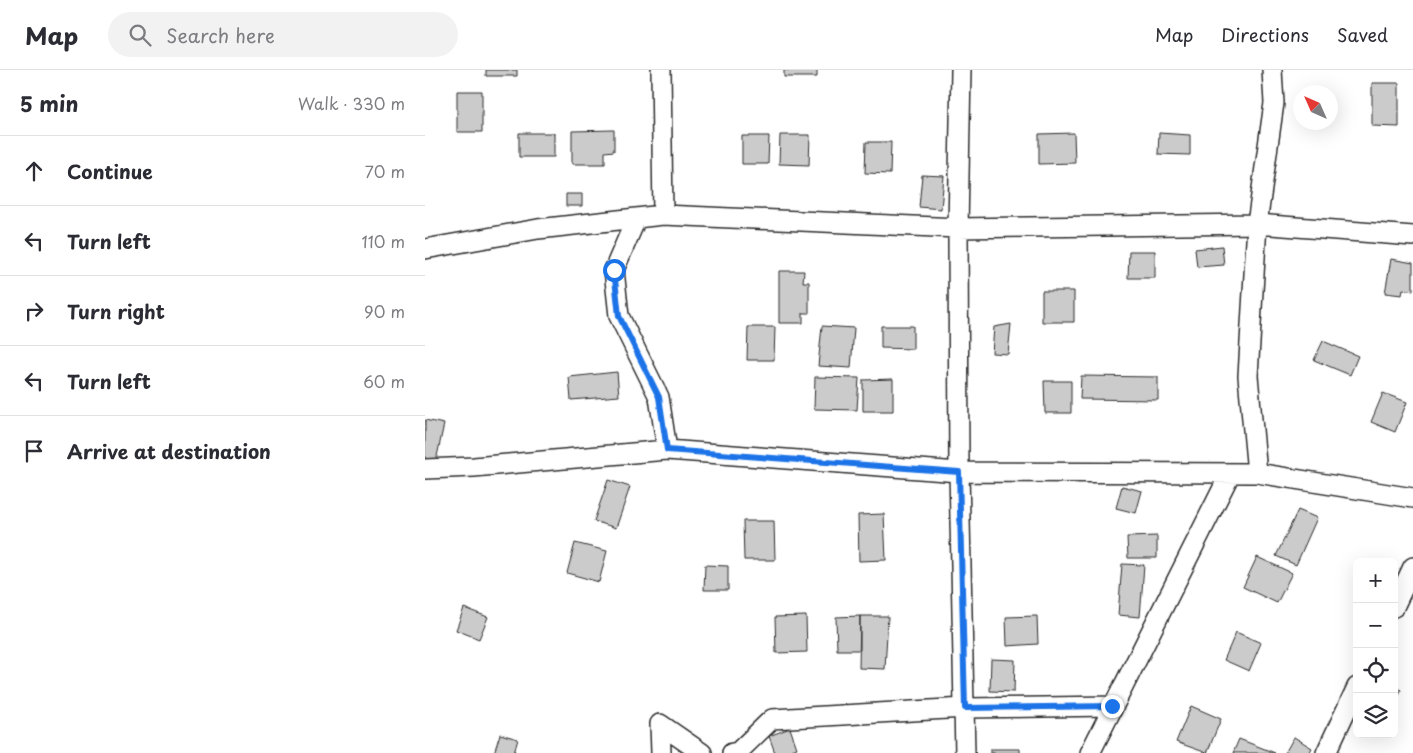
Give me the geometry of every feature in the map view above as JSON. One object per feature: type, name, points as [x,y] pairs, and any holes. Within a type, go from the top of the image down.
[{"type":"street","points":[[661,70],[663,215]]},
{"type":"street","points":[[961,70],[958,228],[959,472],[965,753]]},
{"type":"street","points":[[1257,473],[1248,376],[1257,224],[1274,103],[1272,70]]},
{"type":"street","points":[[425,249],[538,229],[663,215],[958,228],[1257,224],[1413,236]]},
{"type":"street","points":[[636,219],[614,270],[619,316],[659,397],[667,450]]},
{"type":"street","points":[[425,469],[474,467],[667,450],[959,472],[1257,473],[1413,498]]},
{"type":"street","points":[[1090,753],[1230,474]]},
{"type":"street","points":[[1396,603],[1413,567]]},
{"type":"street","points":[[1325,753],[1354,693]]},
{"type":"street","points":[[732,753],[738,752],[771,719],[965,708],[1112,706]]},
{"type":"street","points":[[661,753],[659,724],[702,753]]},
{"type":"building","points":[[486,70],[517,70],[517,76],[486,76]]},
{"type":"building","points":[[784,70],[817,70],[817,77],[784,77]]},
{"type":"building","points":[[1372,83],[1399,83],[1399,127],[1372,126]]},
{"type":"building","points":[[457,91],[482,91],[482,132],[457,132]]},
{"type":"building","points":[[614,130],[614,151],[605,152],[605,164],[572,164],[572,131]]},
{"type":"building","points":[[519,133],[554,133],[554,157],[519,157]]},
{"type":"building","points":[[1074,133],[1075,163],[1039,164],[1039,134]]},
{"type":"building","points":[[1159,133],[1190,135],[1190,155],[1158,154]]},
{"type":"building","points":[[780,135],[810,135],[809,165],[779,164]]},
{"type":"building","points":[[742,136],[769,136],[768,164],[742,164]]},
{"type":"building","points":[[866,142],[891,142],[890,174],[865,173]]},
{"type":"building","points":[[922,175],[944,176],[941,209],[919,207]]},
{"type":"building","points":[[566,194],[582,194],[582,206],[566,206]]},
{"type":"building","points":[[1222,246],[1224,265],[1197,267],[1195,249]]},
{"type":"building","points":[[1129,251],[1155,251],[1155,278],[1128,278]]},
{"type":"building","points":[[1391,259],[1413,263],[1413,291],[1403,289],[1402,295],[1385,293]]},
{"type":"building","points":[[779,271],[804,271],[803,282],[809,282],[809,313],[803,313],[803,323],[779,323]]},
{"type":"building","points":[[1042,291],[1074,291],[1074,322],[1042,322]]},
{"type":"building","points":[[1011,324],[1008,354],[992,353],[994,327]]},
{"type":"building","points":[[822,326],[854,328],[851,368],[818,366]]},
{"type":"building","points":[[881,326],[913,326],[913,349],[881,348]]},
{"type":"building","points":[[748,327],[775,327],[774,360],[747,360]]},
{"type":"building","points":[[1323,341],[1358,356],[1350,375],[1314,360]]},
{"type":"building","points":[[617,372],[619,396],[571,400],[569,377]]},
{"type":"building","points":[[1081,376],[1158,377],[1158,400],[1080,399]]},
{"type":"building","points":[[815,377],[859,378],[857,410],[814,409]]},
{"type":"building","points":[[893,379],[893,411],[863,411],[863,380]]},
{"type":"building","points":[[1044,381],[1071,381],[1071,413],[1045,413]]},
{"type":"building","points":[[1383,393],[1407,402],[1395,432],[1371,422]]},
{"type":"building","points":[[425,420],[444,424],[436,461],[425,459]]},
{"type":"building","points":[[608,480],[630,487],[616,528],[594,521]]},
{"type":"building","points":[[1122,486],[1142,491],[1136,513],[1116,508]]},
{"type":"building","points":[[1298,510],[1317,518],[1296,565],[1276,556]]},
{"type":"building","points":[[884,514],[886,560],[859,561],[858,515]]},
{"type":"building","points":[[743,521],[774,521],[775,560],[744,560]]},
{"type":"building","points":[[1157,536],[1157,558],[1128,558],[1127,537]]},
{"type":"building","points":[[575,543],[607,551],[599,582],[567,573]]},
{"type":"building","points":[[1257,557],[1292,573],[1277,603],[1243,587]]},
{"type":"building","points":[[1122,564],[1144,565],[1140,617],[1118,615]]},
{"type":"building","points":[[705,565],[728,566],[728,590],[704,590]]},
{"type":"building","points":[[464,608],[488,617],[479,639],[456,630]]},
{"type":"building","points":[[806,616],[807,652],[776,653],[775,617]]},
{"type":"building","points":[[860,616],[888,616],[885,669],[859,668]]},
{"type":"building","points":[[860,616],[860,650],[837,650],[836,617]]},
{"type":"building","points":[[1037,616],[1038,644],[1007,646],[1006,617]]},
{"type":"building","points":[[1236,632],[1261,643],[1249,671],[1224,660]]},
{"type":"building","points":[[991,659],[1015,660],[1014,692],[990,691]]},
{"type":"building","points":[[1191,706],[1221,719],[1207,753],[1176,742]]},
{"type":"building","points":[[790,728],[797,748],[784,753],[775,753],[769,736]]},
{"type":"building","points":[[500,734],[518,739],[514,753],[494,753]]},
{"type":"building","points":[[1294,737],[1312,748],[1309,753],[1285,753]]},
{"type":"building","points":[[1239,739],[1275,753],[1233,753]]},
{"type":"building","points":[[990,749],[1020,749],[1020,753],[990,753]]},
{"type":"route","points":[[614,270],[619,316],[659,397],[667,450],[959,472],[965,708],[1112,706]]}]
